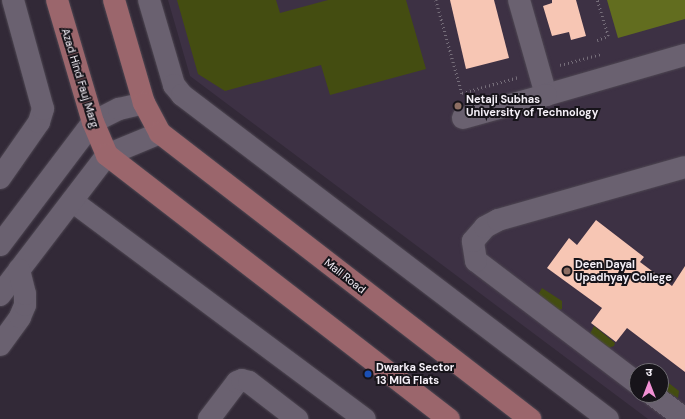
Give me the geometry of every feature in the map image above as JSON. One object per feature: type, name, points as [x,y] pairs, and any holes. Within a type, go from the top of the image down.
[{"type":"main road","name":"Azad Hind Fauj Marg","points":[[57,0],[93,122],[107,155]]},
{"type":"main road","points":[[114,0],[144,103],[160,133]]},
{"type":"main road","name":"Mall Road","points":[[160,133],[530,419]]},
{"type":"main road","points":[[107,155],[449,419]]},
{"type":"street","points":[[0,178],[39,122],[43,109],[13,0]]},
{"type":"street","points":[[148,0],[174,85],[182,94],[608,419]]},
{"type":"street","points":[[519,0],[546,94]]},
{"type":"street","points":[[463,118],[685,55]]},
{"type":"street","points":[[0,244],[93,122],[119,109],[144,103]]},
{"type":"street","points":[[0,295],[107,155],[160,133]]},
{"type":"street","points":[[629,377],[476,260],[473,241],[485,227],[498,220],[685,167]]},
{"type":"street","points":[[72,201],[365,419]]},
{"type":"street","points":[[0,345],[20,317],[25,305],[25,294],[19,270]]},
{"type":"street","points":[[209,419],[237,382],[242,380],[249,382],[297,419]]},
{"type":"street","points":[[664,403],[685,419]]},
{"type":"path","points":[[436,0],[462,93]]},
{"type":"path","points":[[597,0],[608,36],[597,40]]},
{"type":"shaded area","name":"Netaji Subhas University of Technology","points":[[168,0],[685,0],[685,419],[648,419],[190,76]]},
{"type":"green space","points":[[177,0],[276,0],[280,13],[328,0],[406,0],[426,69],[330,95],[321,65],[225,91],[198,74]]},
{"type":"green space","points":[[607,0],[685,0],[685,19],[618,38]]},
{"type":"green space","points":[[542,288],[562,301],[562,309],[557,311],[538,295]]},
{"type":"green space","points":[[594,326],[615,343],[614,346],[608,348],[590,334]]},
{"type":"green space","points":[[669,383],[679,391],[678,398],[669,393]]},
{"type":"building","points":[[450,0],[494,0],[509,58],[466,69]]},
{"type":"building","points":[[552,0],[576,0],[586,36],[571,40],[569,32],[552,36],[543,6],[552,3]]},
{"type":"building","points":[[596,220],[644,257],[640,262],[672,286],[685,266],[685,372],[627,328],[616,342],[591,323],[602,308],[547,268],[569,238],[577,245]]},
{"type":"place","name":"Netaji Subhas University of Technology","points":[[458,106]]},
{"type":"place","name":"Deen Dayal Upadhyay College","points":[[567,271]]},
{"type":"place","name":"Dwarka Sector 13 MIG Flats","points":[[368,374]]}]
